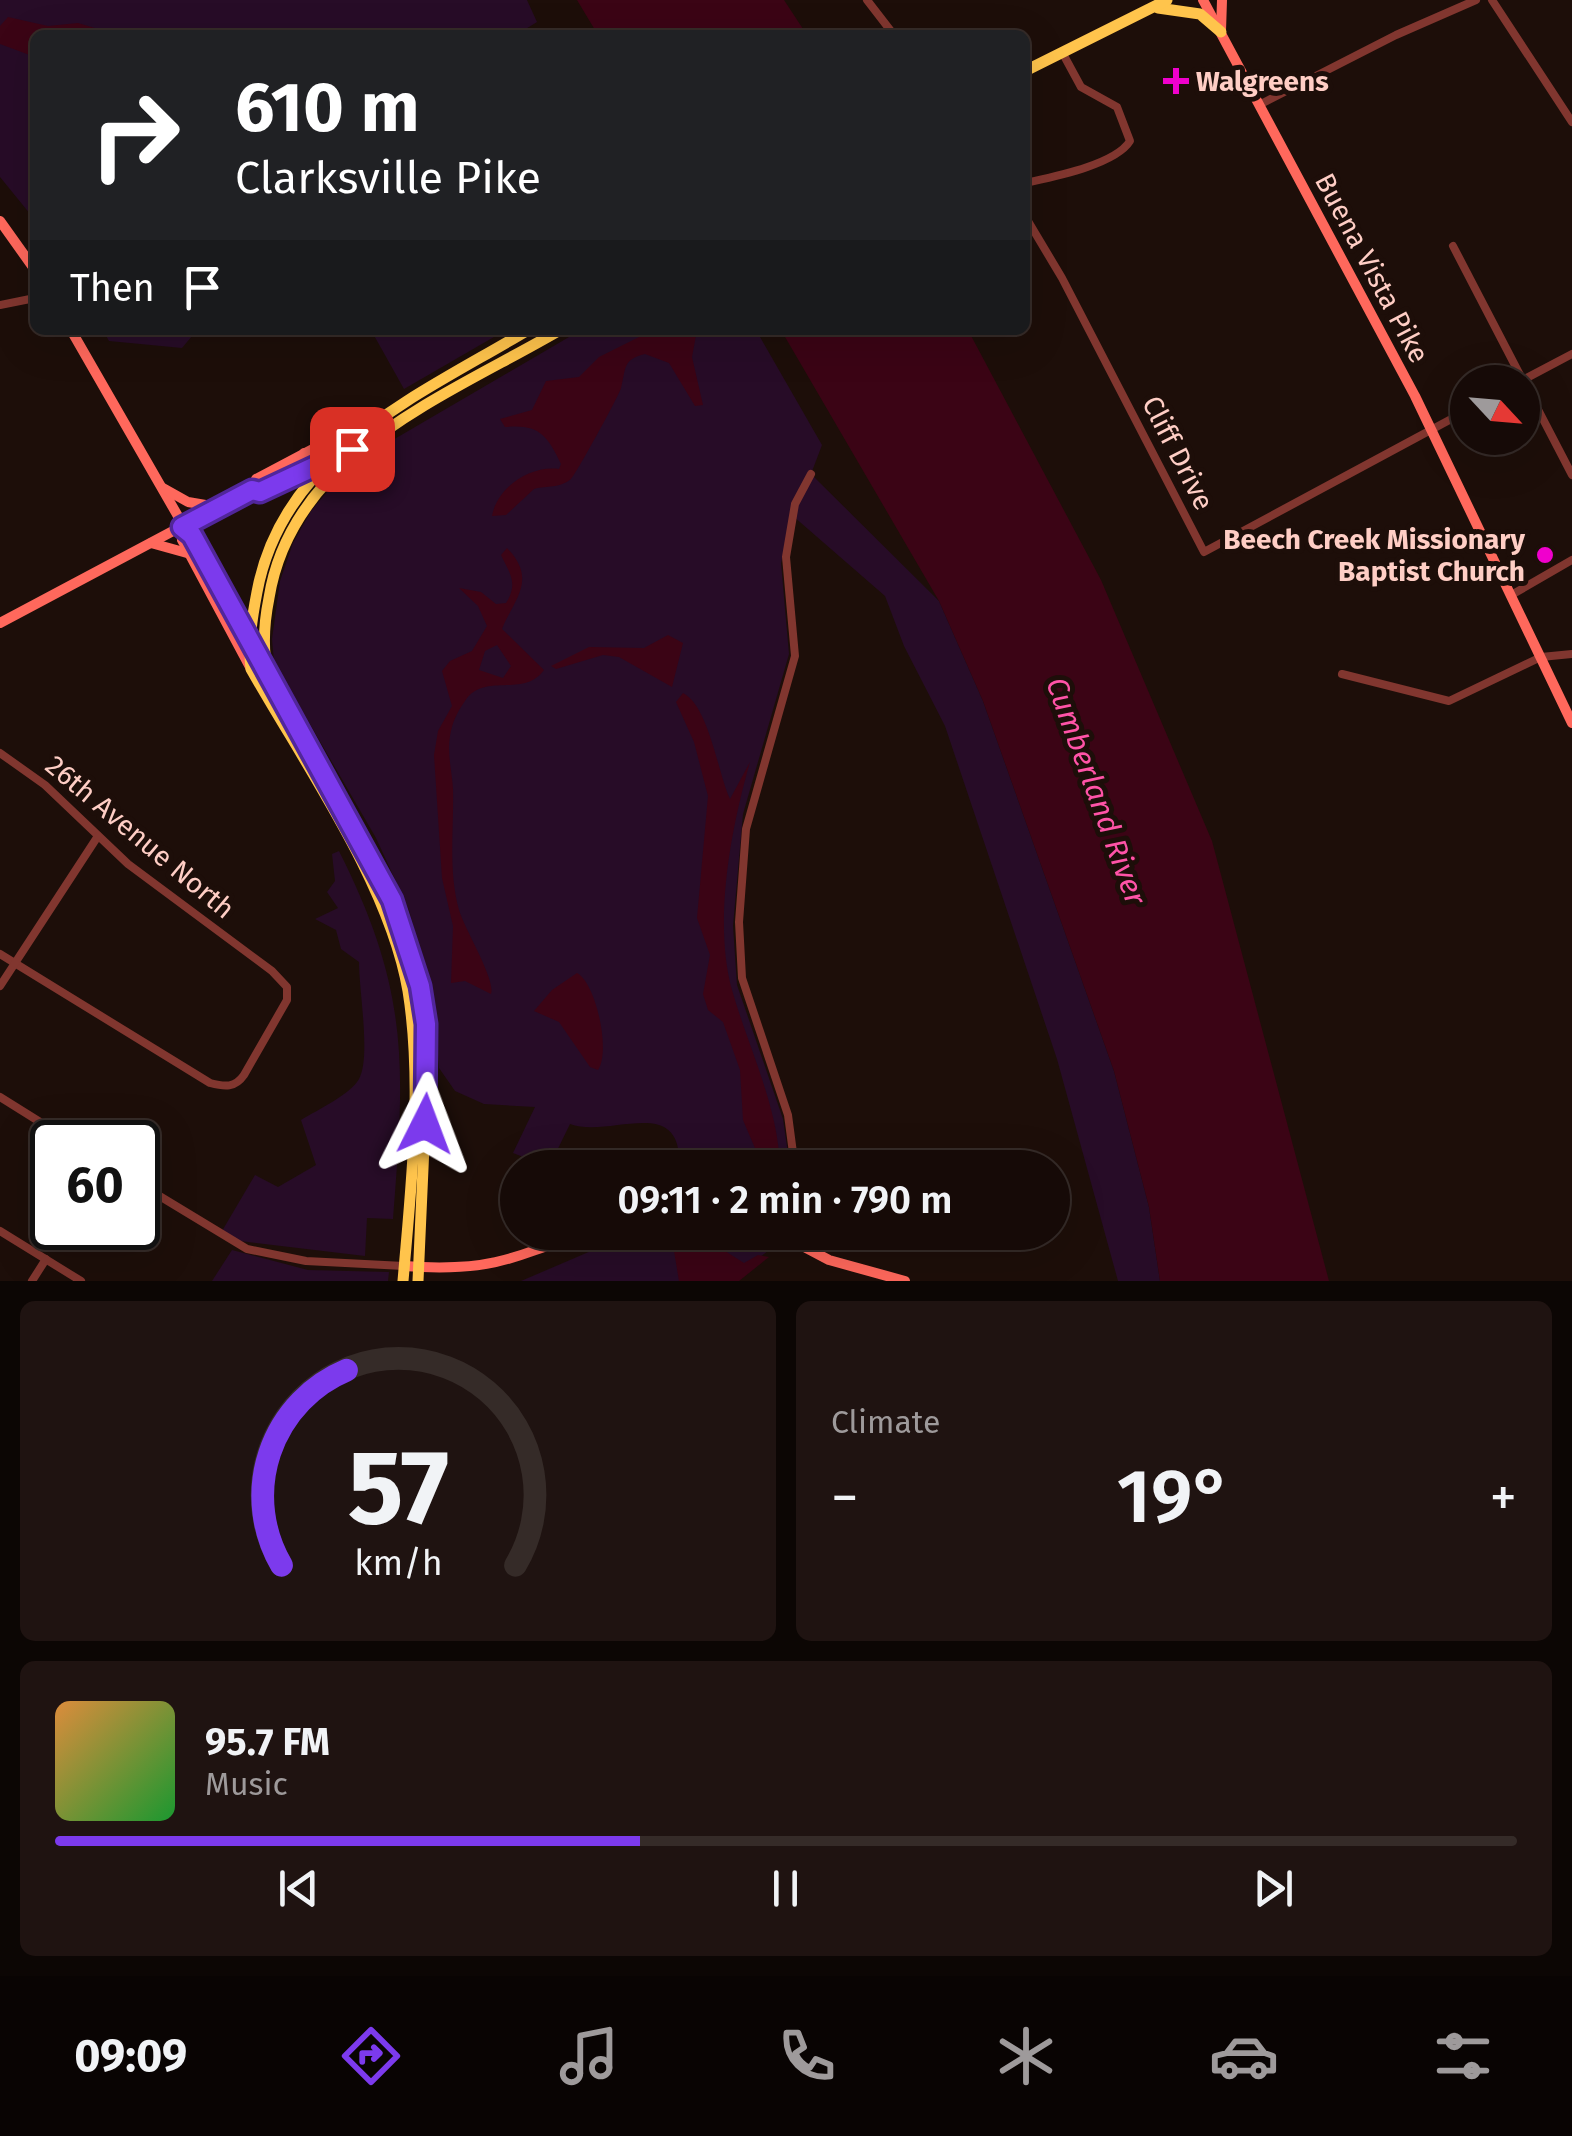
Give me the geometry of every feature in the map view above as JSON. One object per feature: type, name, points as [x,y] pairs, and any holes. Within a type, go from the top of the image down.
[{"type":"main road","points":[[1030,68],[1167,0]]},
{"type":"main road","name":"Buena Vista Pike","points":[[1203,0],[1430,429],[1572,723]]},
{"type":"main road","points":[[1221,32],[1222,0]]},
{"type":"main road","points":[[1152,5],[1200,14],[1221,32]]},
{"type":"main road","points":[[0,221],[30,263]]},
{"type":"main road","points":[[74,335],[160,486],[182,527],[190,555],[382,904],[408,988],[415,1067],[402,1281]]},
{"type":"main road","points":[[251,668],[249,642],[262,564],[293,501],[329,459],[372,424],[520,335]]},
{"type":"main road","points":[[0,623],[218,507],[375,438],[551,335]]},
{"type":"main road","points":[[256,491],[256,479],[364,422],[372,424]]},
{"type":"main road","points":[[268,673],[264,643],[268,602],[286,537],[329,477],[375,438]]},
{"type":"main road","points":[[160,486],[184,500],[218,507]]},
{"type":"main road","points":[[182,527],[192,535],[392,900],[420,986],[428,1056],[418,1281]]},
{"type":"main road","points":[[150,543],[190,555]]},
{"type":"main road","points":[[404,1266],[501,1265],[537,1250]]},
{"type":"main road","points":[[811,1250],[830,1260],[905,1281]]},
{"type":"street","points":[[867,0],[890,30]]},
{"type":"street","points":[[1259,105],[1396,35],[1476,0]]},
{"type":"street","points":[[1492,0],[1572,122]]},
{"type":"street","points":[[1030,181],[1074,172],[1122,150],[1130,141],[1116,106],[1082,87],[1062,52]]},
{"type":"street","name":"Cliff Drive","points":[[1030,224],[1062,278],[1204,552],[1450,419]]},
{"type":"street","points":[[1453,246],[1512,365]]},
{"type":"street","points":[[0,305],[30,299]]},
{"type":"street","points":[[1540,371],[1572,354]]},
{"type":"street","points":[[1540,418],[1572,475]]},
{"type":"street","points":[[793,1150],[788,1115],[742,978],[739,922],[746,829],[795,656],[786,556],[795,504],[811,474]]},
{"type":"street","points":[[1513,594],[1572,560]]},
{"type":"street","points":[[1342,674],[1449,701],[1541,657],[1572,654]]},
{"type":"street","name":"26th Avenue North","points":[[0,754],[45,785],[98,836],[272,971],[286,988],[287,1000],[238,1084],[224,1087],[210,1083],[14,963]]},
{"type":"street","points":[[0,986],[98,836]]},
{"type":"street","points":[[0,954],[14,963]]},
{"type":"street","points":[[0,1098],[36,1120]]},
{"type":"street","points":[[160,1196],[247,1248],[306,1261],[404,1266]]},
{"type":"street","points":[[0,1231],[82,1281]]},
{"type":"street","points":[[32,1281],[46,1259]]},
{"type":"shaded area","points":[[0,0],[527,0],[537,22],[524,30],[30,30],[30,214],[0,177]]},
{"type":"shaded area","points":[[106,335],[193,335],[182,348],[109,341]]},
{"type":"shaded area","points":[[374,335],[497,335],[404,389]]},
{"type":"shaded area","points":[[572,335],[759,335],[822,445],[811,474],[939,601],[983,701],[1114,1071],[1149,1207],[1160,1281],[1118,1281],[1057,1059],[945,726],[904,646],[885,596],[793,516],[781,563],[789,654],[743,814],[733,926],[737,985],[783,1119],[788,1150],[678,1150],[669,1131],[657,1124],[641,1123],[586,1127],[570,1124],[557,1150],[514,1150],[535,1107],[484,1104],[455,1091],[439,1068],[434,1004],[409,910],[376,838],[274,662],[272,639],[280,581],[293,543],[311,511],[350,465]]},
{"type":"shaded area","points":[[339,851],[379,946],[397,1030],[400,1073],[393,1219],[367,1218],[365,1256],[240,1241],[222,1231],[255,1175],[278,1187],[316,1165],[301,1120],[333,1102],[359,1079],[364,1040],[359,962],[341,949],[336,930],[315,919],[338,908],[327,892],[335,881],[332,854]]},
{"type":"shaded area","points":[[232,1250],[308,1270],[389,1272],[388,1281],[212,1281]]},
{"type":"shaded area","points":[[593,1250],[769,1250],[729,1281],[521,1281]]},
{"type":"water","points":[[577,0],[784,0],[804,30],[595,30]]},
{"type":"water","points":[[8,17],[48,26],[78,23],[101,30],[30,30],[30,55],[0,44],[0,26]]},
{"type":"water","points":[[643,335],[696,335],[692,357],[703,405],[695,406],[669,363],[645,354],[632,359],[613,405],[571,479],[557,486],[534,489],[506,515],[492,516],[501,496],[517,480],[537,471],[559,469],[561,464],[540,433],[526,427],[505,427],[500,419],[532,410],[546,381],[579,377],[599,357]]},
{"type":"water","name":"Cumberland River","points":[[784,335],[971,335],[1101,580],[1212,841],[1329,1281],[1160,1281],[1149,1207],[1114,1071],[983,701],[939,601]]},
{"type":"water","points":[[507,548],[516,559],[522,580],[502,629],[544,670],[525,683],[473,692],[455,718],[449,749],[456,895],[462,919],[489,978],[491,994],[465,981],[451,983],[453,926],[442,878],[434,755],[438,731],[452,706],[442,671],[450,661],[472,651],[487,626],[478,606],[459,588],[481,592],[496,604],[506,603],[512,584],[501,555]],"holes":[[[497,645],[511,666],[503,678],[479,670],[485,651]]]},
{"type":"water","points":[[668,635],[683,643],[672,687],[619,657],[603,655],[556,669],[551,666],[589,647],[644,648]]},
{"type":"water","points":[[683,693],[700,712],[730,799],[750,762],[731,845],[724,935],[732,990],[768,1100],[779,1150],[756,1150],[743,1120],[740,1070],[723,1022],[708,1010],[703,994],[710,955],[697,918],[708,796],[694,742],[676,702]]},
{"type":"water","points":[[577,973],[590,990],[600,1018],[603,1048],[598,1070],[590,1067],[559,1022],[534,1011],[552,990]]},
{"type":"water","points":[[723,1250],[744,1263],[758,1255],[769,1257],[739,1281],[679,1281],[674,1251]]},
{"type":"place","name":"Walgreens","points":[[1176,81]]},
{"type":"place","name":"Beech Creek Missionary Baptist Church","points":[[1545,555]]},
{"type":"route","points":[[352,449],[260,492],[252,490],[182,527],[192,535],[392,900],[420,986],[426,1024],[425,1124]]}]
